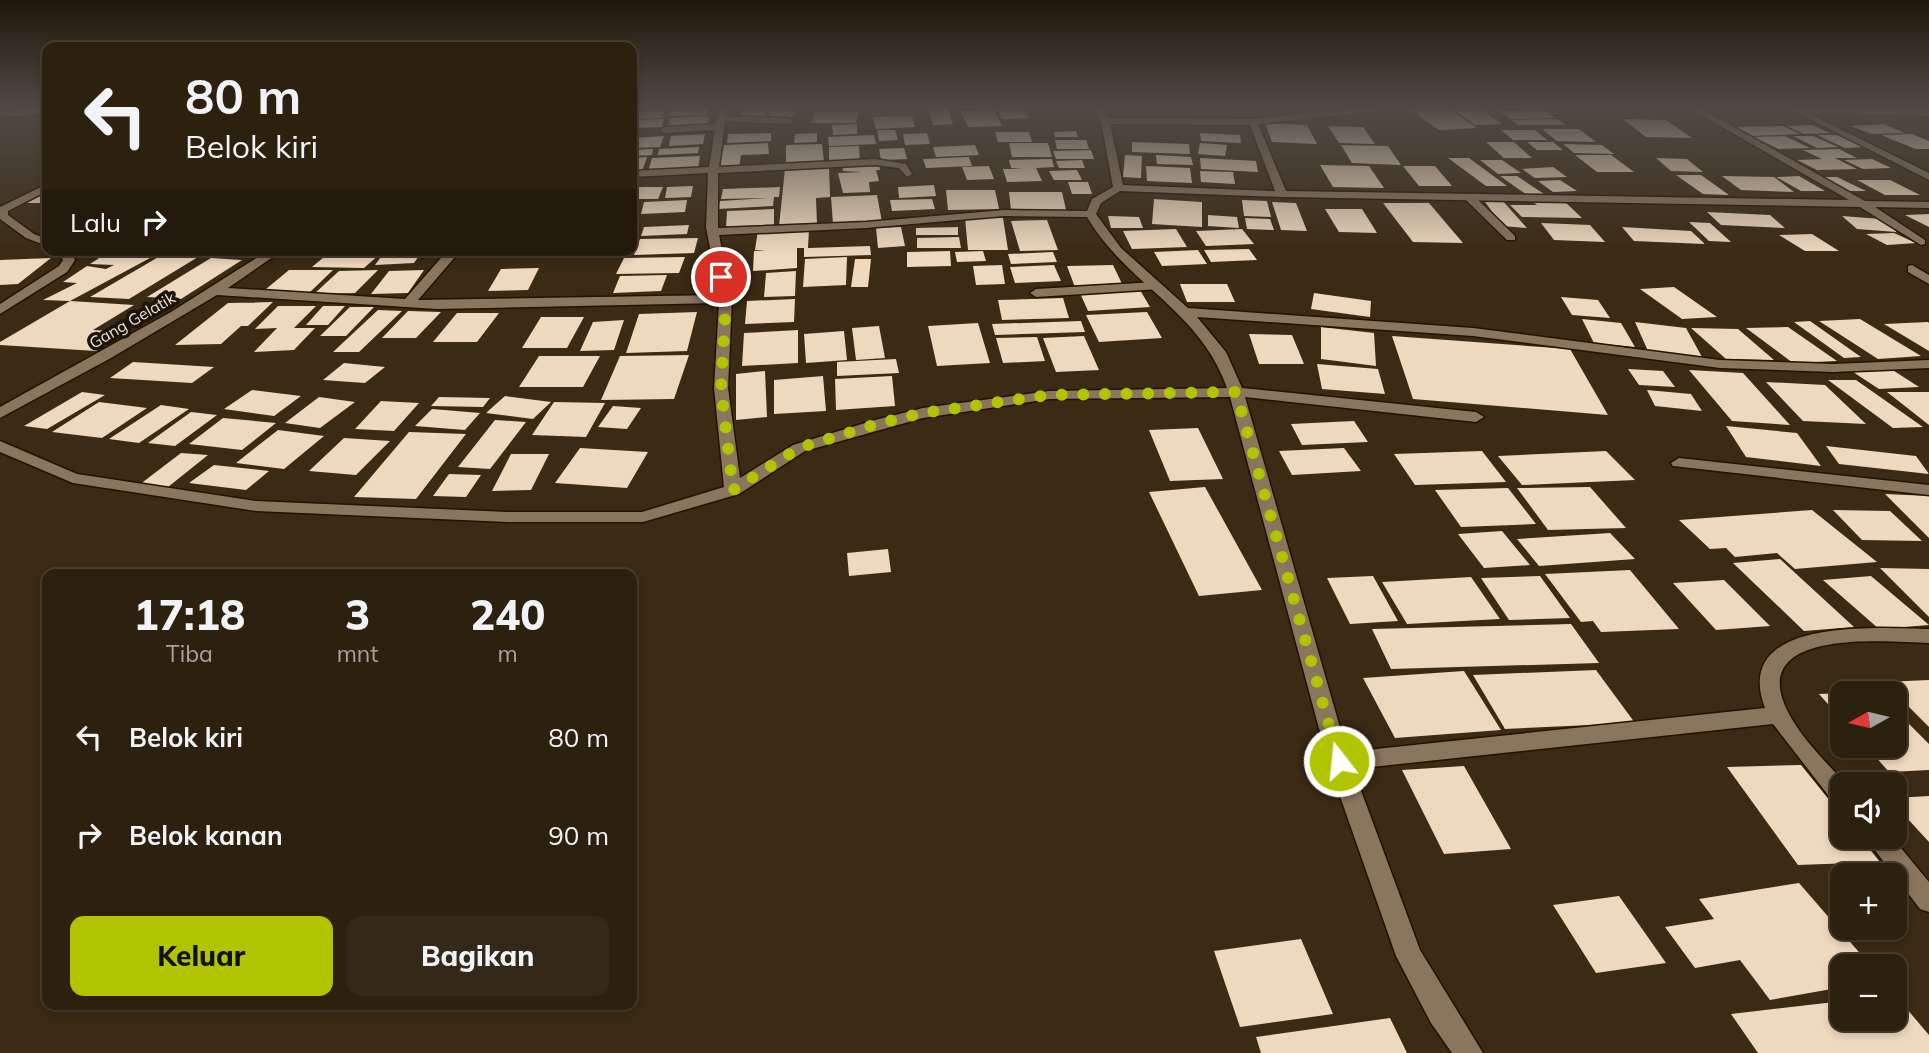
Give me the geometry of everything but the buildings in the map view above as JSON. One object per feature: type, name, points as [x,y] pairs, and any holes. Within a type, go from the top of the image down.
[{"type":"street","points":[[715,157],[713,232],[726,299],[721,388],[733,490]]},
{"type":"street","points":[[1112,157],[1118,188]]},
{"type":"street","points":[[1267,157],[1282,194]]},
{"type":"street","points":[[1780,157],[1863,204],[1922,242]]},
{"type":"street","points":[[1889,157],[1929,177]]},
{"type":"street","points":[[637,174],[874,162],[902,166],[907,174]]},
{"type":"street","points":[[1469,1053],[1441,1013],[1409,956],[1339,761],[1236,392],[1220,352],[1185,312],[1100,232],[1091,214],[1096,201],[1118,188],[1282,194],[1929,205]]},
{"type":"street","points":[[42,190],[2,210],[3,216],[30,236],[42,241]]},
{"type":"street","points":[[1469,197],[1511,238]]},
{"type":"street","points":[[713,232],[866,225],[990,214],[1091,214]]},
{"type":"street","points":[[0,310],[63,269],[69,260],[66,256]]},
{"type":"street","name":"Gang Gelatik","points":[[0,413],[135,340],[217,291],[268,256]]},
{"type":"street","points":[[409,303],[450,256]]},
{"type":"street","points":[[1912,269],[1929,280]]},
{"type":"street","points":[[1036,293],[1156,286]]},
{"type":"street","points":[[217,291],[409,303],[508,305],[726,299]]},
{"type":"street","points":[[1185,312],[1473,332],[1720,364],[1833,368],[1929,364]]},
{"type":"street","points":[[0,446],[74,478],[256,506],[508,517],[643,517],[733,490],[799,448],[880,423],[923,413],[1049,395],[1236,392],[1476,417]]},
{"type":"street","points":[[1679,463],[1929,490]]},
{"type":"street","points":[[1830,781],[1778,715],[1768,685],[1771,668],[1779,654],[1799,644],[1839,636],[1929,636]]},
{"type":"street","points":[[1339,761],[1778,715]]},
{"type":"street","points":[[1887,849],[1929,901]]},
{"type":"route","points":[[721,277],[726,299],[721,388],[733,490],[799,448],[923,413],[1049,395],[1236,392],[1339,761]]}]
